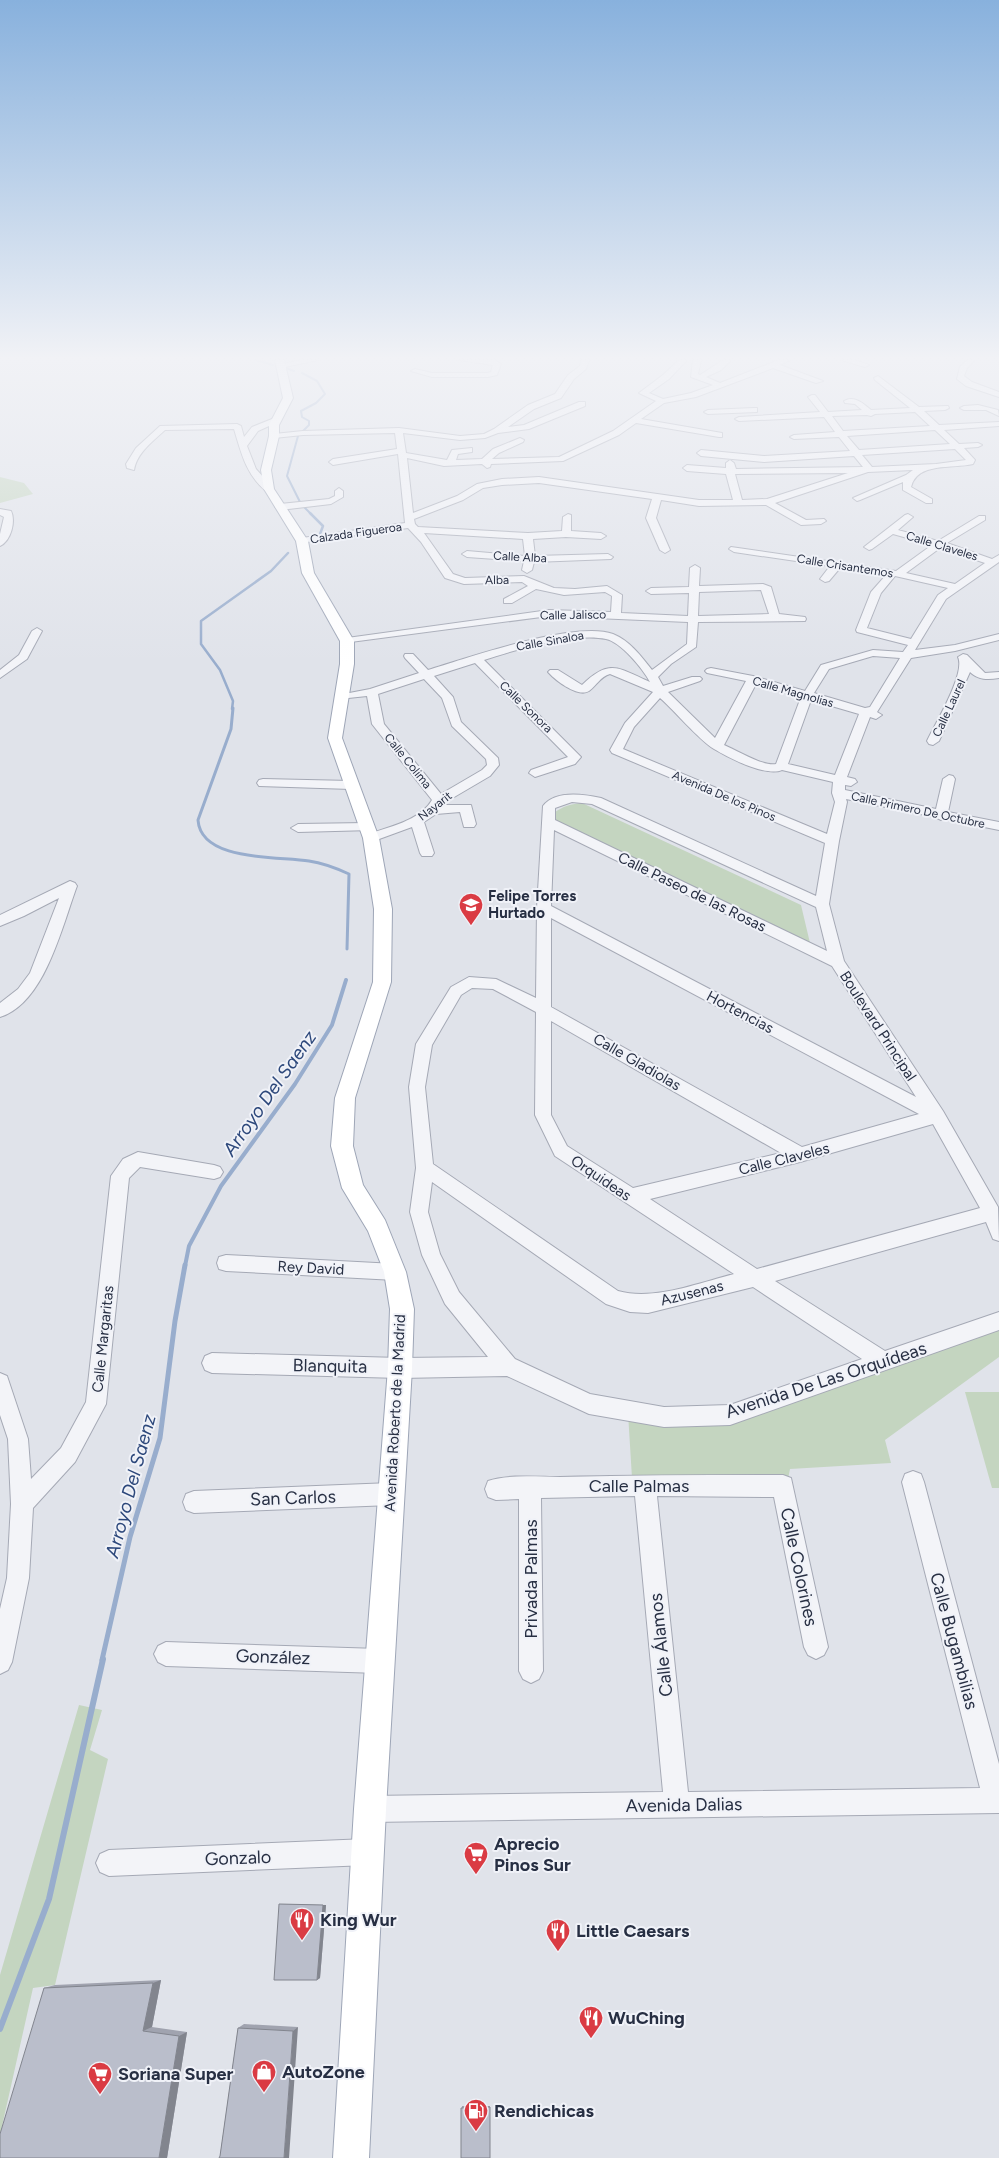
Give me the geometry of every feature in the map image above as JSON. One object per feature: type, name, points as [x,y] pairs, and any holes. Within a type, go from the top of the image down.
[{"type":"main road","points":[[268,461],[266,470],[269,489],[302,541],[308,573],[347,641]]},
{"type":"main road","name":"Avenida Roberto de la Madrid","points":[[347,641],[347,664],[335,738],[369,833],[383,909],[382,982],[345,1098],[342,1146],[353,1188],[377,1227],[395,1272],[402,1309],[400,1368],[367,1852],[351,2158]]},
{"type":"street","points":[[131,468],[130,464],[132,461]]},
{"type":"street","points":[[247,461],[262,484],[269,489]]},
{"type":"street","points":[[333,462],[343,461]]},
{"type":"street","points":[[403,461],[412,524],[528,536],[572,544],[608,557]]},
{"type":"street","points":[[430,461],[450,463],[496,461]]},
{"type":"street","points":[[485,461],[493,475],[502,482]]},
{"type":"street","points":[[730,461],[730,472],[736,505]]},
{"type":"street","points":[[862,461],[869,469]]},
{"type":"street","points":[[687,468],[774,474],[924,466],[971,461]]},
{"type":"street","points":[[857,498],[909,477],[924,466]]},
{"type":"street","points":[[768,502],[869,469]]},
{"type":"street","points":[[909,477],[906,488],[928,501]]},
{"type":"street","name":"Calzada Figueroa","points":[[302,541],[412,524],[480,486],[502,482],[539,480],[699,503],[736,505],[768,502]]},
{"type":"street","points":[[280,507],[335,500],[339,497],[339,491]]},
{"type":"street","points":[[657,497],[651,518],[665,550]]},
{"type":"street","points":[[768,502],[804,523],[821,521]]},
{"type":"street","points":[[0,512],[8,513],[10,516],[7,530],[0,543]]},
{"type":"street","points":[[568,517],[572,544]]},
{"type":"street","points":[[869,546],[892,531],[908,517]]},
{"type":"street","points":[[913,643],[861,630],[876,592],[895,574],[982,518]]},
{"type":"street","name":"Alba","points":[[412,524],[430,546],[431,551],[449,576],[464,581],[524,579],[530,559]]},
{"type":"street","name":"Calle Claveles","points":[[892,531],[995,562]]},
{"type":"street","points":[[528,536],[530,559]]},
{"type":"street","points":[[572,544],[602,536]]},
{"type":"street","name":"Calle Alba","points":[[467,554],[530,559],[572,544]]},
{"type":"street","name":"Calle Crisantemos","points":[[734,549],[895,574],[956,587]]},
{"type":"street","name":"Boulevard Principal","points":[[995,562],[956,587],[939,601],[872,712],[863,744],[846,781],[832,841],[822,904],[837,962],[937,1116],[992,1214],[999,1233]]},
{"type":"street","points":[[825,579],[837,565]]},
{"type":"street","points":[[652,676],[667,662],[692,645],[695,619],[695,568]]},
{"type":"street","points":[[524,579],[534,586],[564,593],[607,589],[614,591],[617,595],[616,614]]},
{"type":"street","points":[[508,601],[527,592],[534,586]]},
{"type":"street","points":[[651,591],[763,587],[767,589],[775,617]]},
{"type":"street","name":"Calle Jalisco","points":[[347,641],[549,613],[616,614],[695,619],[775,617],[801,619]]},
{"type":"street","points":[[0,674],[23,657],[37,631]]},
{"type":"street","name":"Calle Sinaloa","points":[[343,696],[372,692],[500,651],[574,635],[608,636],[619,641],[652,676],[660,691],[717,746]]},
{"type":"street","points":[[781,766],[807,696],[825,667],[873,653],[906,655],[954,648],[997,635]]},
{"type":"street","name":"Calle Laurel","points":[[934,741],[964,676],[965,659],[954,648]]},
{"type":"street","points":[[409,656],[425,674]]},
{"type":"street","name":"Calle Sonora","points":[[476,658],[575,757],[571,761],[535,773]]},
{"type":"street","points":[[965,659],[976,674],[999,676]]},
{"type":"street","points":[[554,672],[580,690],[584,689],[604,671],[609,670],[616,671],[660,691],[696,679]]},
{"type":"street","name":"Calle Magnolias","points":[[710,671],[753,680],[872,712]]},
{"type":"street","name":"Nayarit","points":[[369,833],[417,821],[436,805],[486,773],[492,765],[492,758],[456,723],[447,697],[425,674]]},
{"type":"street","points":[[753,680],[717,746],[762,767],[774,769],[781,766],[846,781]]},
{"type":"street","name":"Avenida De los Pinos","points":[[660,691],[629,726],[616,750],[832,841]]},
{"type":"street","name":"Calle Colima","points":[[372,692],[378,724],[436,805]]},
{"type":"street","points":[[942,816],[949,779]]},
{"type":"street","points":[[263,784],[351,784]]},
{"type":"street","name":"Orquideas","points":[[822,904],[596,801],[576,796],[562,798],[548,806],[544,908],[543,1115],[561,1151],[884,1362]]},
{"type":"street","name":"Calle Primero De Octubre","points":[[842,797],[999,826]]},
{"type":"street","points":[[436,805],[466,808],[469,824]]},
{"type":"street","points":[[417,821],[427,854]]},
{"type":"street","name":"Calle Paseo de las Rosas","points":[[548,822],[837,962]]},
{"type":"street","points":[[298,828],[369,833]]},
{"type":"street","points":[[0,921],[19,914],[70,886],[37,975],[23,993],[0,1011]]},
{"type":"street","name":"Hortencias","points":[[544,908],[937,1116]]},
{"type":"street","name":"Calle Gladiolas","points":[[425,1168],[417,1087],[424,1044],[456,991],[469,982],[496,984],[800,1155]]},
{"type":"street","name":"Calle Claveles","points":[[629,1197],[800,1155],[937,1116]]},
{"type":"street","name":"Calle Margaritas","points":[[22,1504],[68,1455],[96,1404],[120,1176],[129,1164],[138,1158],[214,1172]]},
{"type":"street","points":[[425,1168],[420,1212],[431,1256],[452,1298],[508,1366]]},
{"type":"street","name":"Azusenas","points":[[425,1168],[613,1298],[630,1303],[648,1304],[754,1278],[992,1214]]},
{"type":"street","name":"Rey David","points":[[226,1263],[395,1272]]},
{"type":"street","name":"Avenida De Las Orquídeas","points":[[508,1366],[589,1404],[664,1417],[730,1415],[999,1321]]},
{"type":"street","name":"Blanquita","points":[[212,1363],[400,1368],[508,1366]]},
{"type":"street","points":[[0,1384],[18,1439],[22,1504],[18,1578],[0,1662]]},
{"type":"street","name":"Calle Bugambilias","points":[[912,1482],[997,1800]]},
{"type":"street","name":"Calle Palmas","points":[[496,1489],[645,1485],[782,1486]]},
{"type":"street","name":"Calle Álamos","points":[[645,1485],[676,1805]]},
{"type":"street","name":"Calle Colorines","points":[[782,1486],[816,1647]]},
{"type":"street","name":"Privada Palmas","points":[[530,1487],[531,1671]]},
{"type":"street","name":"San Carlos","points":[[194,1502],[391,1494]]},
{"type":"street","name":"González","points":[[166,1654],[379,1661]]},
{"type":"street","name":"Avenida Dalias","points":[[370,1809],[997,1800]]},
{"type":"street","name":"Gonzalo","points":[[109,1863],[367,1852]]},
{"type":"green space","points":[[0,477],[24,483],[33,494],[0,503]]},
{"type":"green space","points":[[582,803],[801,905],[810,943],[560,824],[554,819],[554,813],[561,809]]},
{"type":"green space","points":[[999,1324],[999,1357],[885,1440],[891,1463],[790,1469],[788,1479],[632,1478],[628,1413],[691,1418]]},
{"type":"green space","points":[[965,1392],[999,1392],[999,1488],[992,1488]]},
{"type":"green space","points":[[79,1705],[102,1710],[90,1750],[108,1759],[55,1985],[33,1988],[0,2135],[0,1975]]},
{"type":"building","name":"King Wur","points":[[279,1904],[323,1905],[317,1980],[274,1980]]},
{"type":"building","name":"Soriana Super","points":[[153,1983],[143,2031],[179,2036],[159,2158],[0,2158],[0,2134],[44,1988]]},
{"type":"building","name":"AutoZone","points":[[238,2028],[293,2031],[284,2158],[219,2158]]},
{"type":"building","name":"Rendichicas","points":[[490,2107],[490,2158],[461,2158],[461,2108]]},
{"type":"waterway","name":"Arroyo Del Saenz","points":[[291,461],[287,476],[301,504],[323,526],[320,534]]},
{"type":"waterway","name":"Arroyo Del Saenz","points":[[232,709],[233,701],[220,670],[201,644],[201,621],[271,571],[288,553]]},
{"type":"waterway","name":"Arroyo Del Saenz","points":[[233,708],[231,729],[198,820],[202,834],[212,843],[226,850],[261,857],[314,862],[349,874],[347,949]]},
{"type":"waterway","name":"Arroyo Del Saenz","points":[[185,1266],[189,1246],[221,1186],[295,1084],[332,1025],[346,980]]},
{"type":"waterway","name":"Arroyo Del Saenz","points":[[102,1660],[130,1537],[160,1438],[175,1321],[185,1265]]},
{"type":"waterway","name":"Arroyo Del Saenz","points":[[0,2029],[49,1899],[103,1659]]},
{"type":"place","name":"Felipe Torres Hurtado","points":[[471,926]]},
{"type":"place","name":"Aprecio Pinos Sur","points":[[476,1875]]},
{"type":"place","name":"King Wur","points":[[302,1941]]},
{"type":"place","name":"Little Caesars","points":[[558,1952]]},
{"type":"place","name":"WuChing","points":[[591,2039]]},
{"type":"place","name":"AutoZone","points":[[264,2093]]},
{"type":"place","name":"Soriana Super","points":[[100,2095]]},
{"type":"place","name":"Rendichicas","points":[[476,2132]]}]
